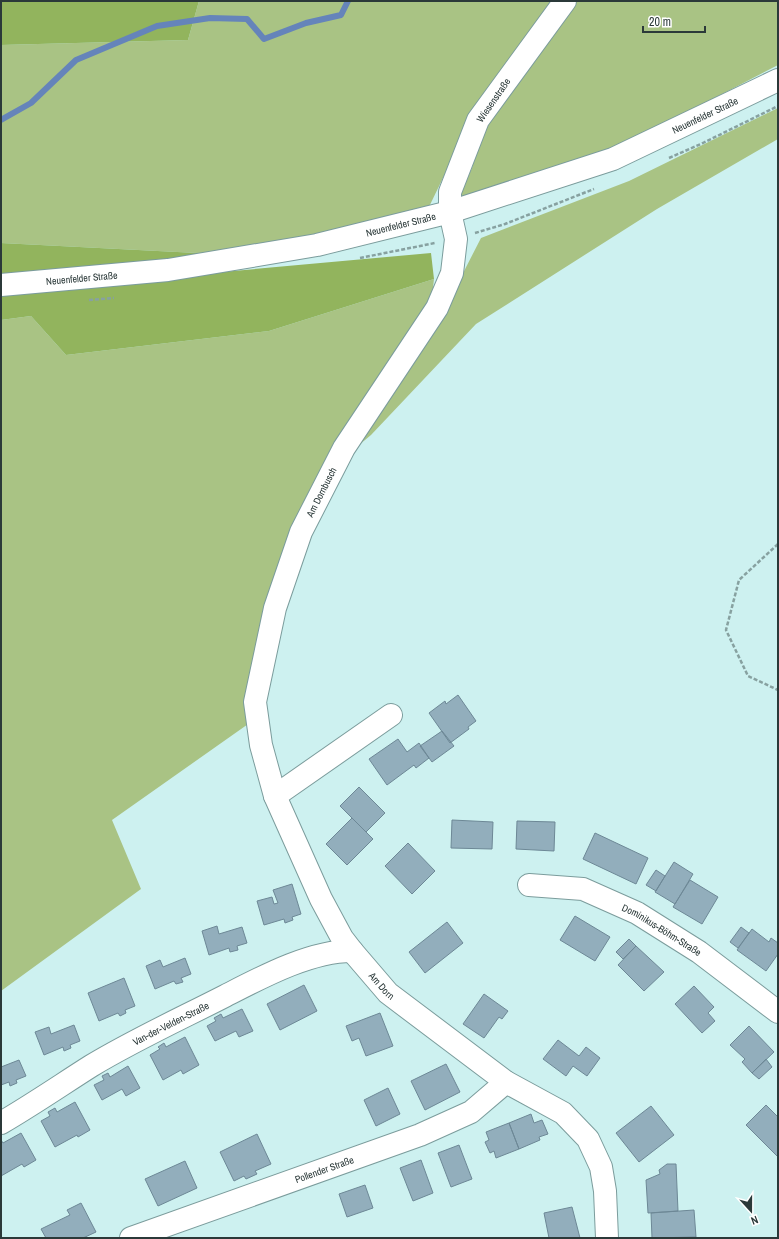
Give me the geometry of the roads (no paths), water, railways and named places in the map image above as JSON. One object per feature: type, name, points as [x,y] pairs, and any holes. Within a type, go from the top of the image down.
[{"type":"street","name":"Wiesenstraße","points":[[450,212],[450,192],[478,120],[565,1]]},
{"type":"street","name":"Neuenfelder Straße","points":[[1,285],[168,270],[317,245],[450,212],[613,159],[778,80]]},
{"type":"street","name":"Am Dornbusch","points":[[275,796],[261,745],[255,702],[275,608],[301,532],[344,448],[437,308],[452,273],[456,239],[450,212]]},
{"type":"street","points":[[275,796],[391,715]]},
{"type":"street","name":"Am Dorn","points":[[275,796],[321,899],[342,938],[388,992],[506,1082],[563,1113],[588,1139],[602,1167],[605,1191],[606,1238]]},
{"type":"street","name":"Dominikus-Böhm-Straße","points":[[530,885],[583,889],[637,913],[700,952],[778,1012]]},
{"type":"street","name":"Van-der-Velden-Straße","points":[[1,1122],[35,1103],[91,1066],[144,1037],[240,989],[287,967],[317,956],[341,951],[352,951]]},
{"type":"street","name":"Pollender Straße","points":[[131,1238],[420,1136],[471,1112],[506,1082]]},
{"type":"waterway","points":[[1,120],[31,103],[76,60],[157,26],[210,18],[247,19],[264,39],[306,23],[341,15],[348,1]]}]
